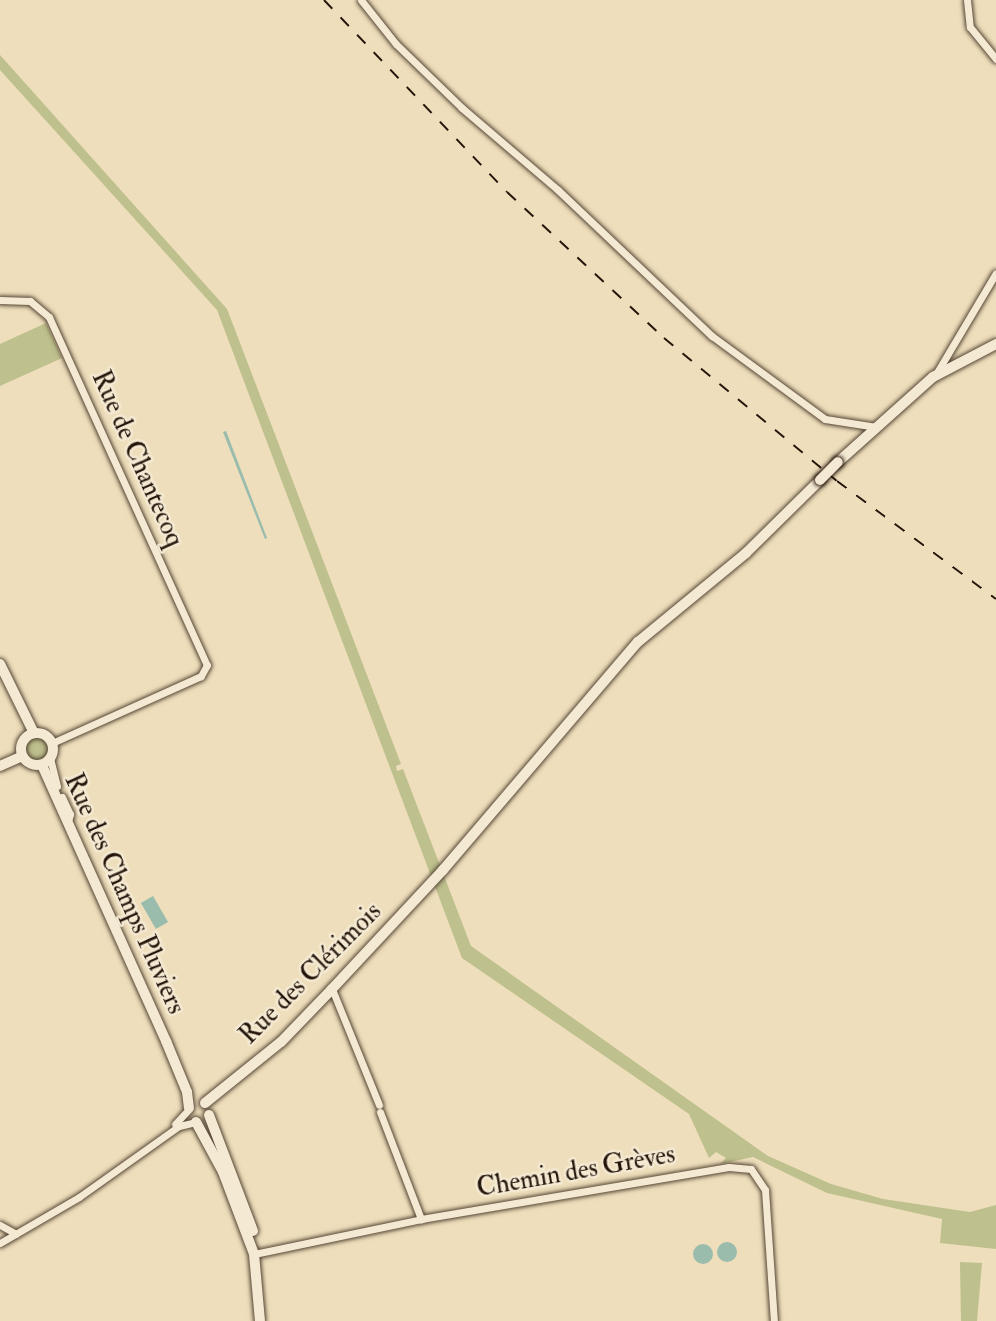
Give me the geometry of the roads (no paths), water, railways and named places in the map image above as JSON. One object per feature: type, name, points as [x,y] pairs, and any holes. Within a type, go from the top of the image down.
[{"type":"street","points":[[361,0],[396,44],[462,108],[558,190],[712,336],[825,419],[876,427]]},
{"type":"street","points":[[967,0],[970,27],[996,59]]},
{"type":"street","points":[[933,377],[996,272]]},
{"type":"street","name":"Rue de Chantecoq","points":[[0,300],[30,301],[49,317],[207,670],[51,743]]},
{"type":"street","name":"Rue des Clérimois","points":[[205,1107],[281,1042],[443,870],[638,642],[746,553],[838,462],[933,377],[996,344]]},
{"type":"street","points":[[0,664],[29,736],[22,756],[0,766]]},
{"type":"street","points":[[0,677],[29,736],[51,743],[46,762],[28,763],[22,756]]},
{"type":"street","name":"Rue des Champs Pluviers","points":[[46,762],[68,822],[166,1041],[187,1092],[188,1109],[196,1122]]},
{"type":"street","points":[[332,989],[421,1219]]},
{"type":"street","name":"Rue des Champs Pluviers","points":[[166,1041],[205,1107],[244,1203],[257,1245],[254,1254]]},
{"type":"street","points":[[128,1163],[188,1109],[205,1107]]},
{"type":"street","points":[[0,1242],[128,1163],[179,1126],[196,1122],[205,1107]]},
{"type":"street","points":[[196,1122],[223,1172],[254,1254],[260,1321]]},
{"type":"street","name":"Chemin des Grèves","points":[[254,1254],[421,1219],[729,1167],[751,1169],[765,1190],[774,1321]]},
{"type":"street","points":[[0,1224],[16,1234]]},
{"type":"railway","points":[[324,0],[507,192],[664,338],[837,481],[996,599]]}]
